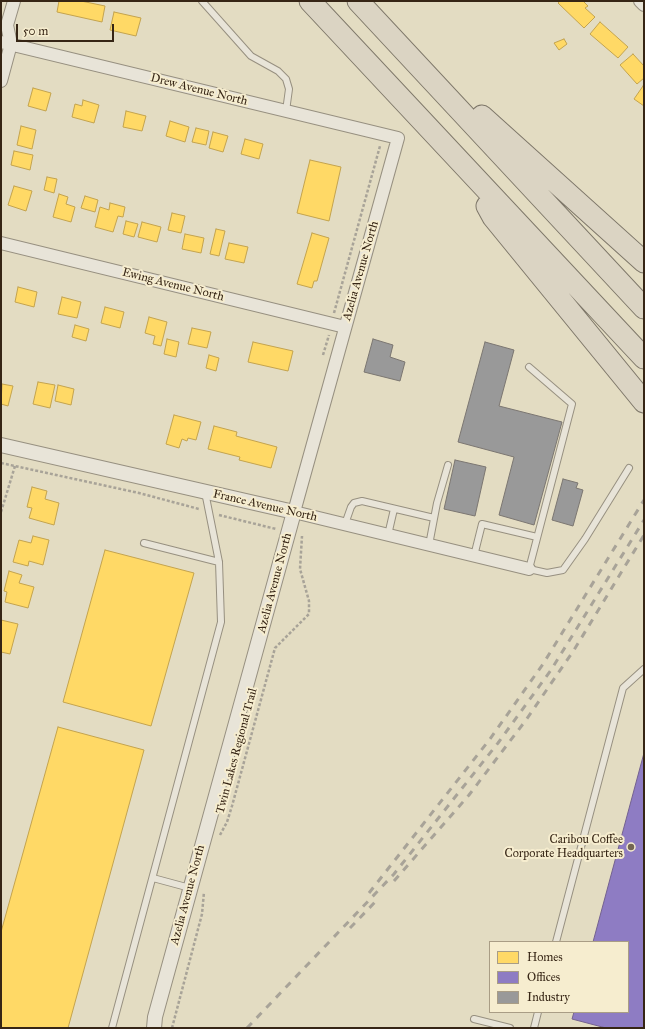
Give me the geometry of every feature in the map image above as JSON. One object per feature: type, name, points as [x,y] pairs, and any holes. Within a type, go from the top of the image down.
[{"type":"highway","points":[[310,1],[644,358]]},
{"type":"highway","points":[[358,1],[644,308]]},
{"type":"highway","points":[[380,25],[644,262]]},
{"type":"highway","points":[[469,172],[493,217],[644,402]]},
{"type":"street","points":[[1,81],[7,25],[14,1]]},
{"type":"street","points":[[640,1],[644,5]]},
{"type":"street","name":"Drew Avenue North","points":[[6,43],[398,138]]},
{"type":"street","name":"Azelia Avenue North","points":[[154,1028],[155,1017],[197,889],[294,512],[398,138]]},
{"type":"street","name":"Ewing Avenue North","points":[[1,244],[345,327]]},
{"type":"street","name":"France Avenue North","points":[[2,447],[294,512],[529,569]]},
{"type":"lane","points":[[202,1],[252,56],[278,71],[286,79],[289,89],[286,111]]},
{"type":"lane","points":[[529,367],[572,404],[529,569],[548,573],[563,570],[585,539],[629,468]]},
{"type":"lane","points":[[430,545],[434,518],[448,465]]},
{"type":"lane","points":[[112,1028],[221,622],[219,562],[206,492]]},
{"type":"lane","points":[[345,524],[350,508],[354,503],[362,501],[434,518]]},
{"type":"lane","points":[[388,535],[394,509]]},
{"type":"lane","points":[[474,556],[482,524],[537,537]]},
{"type":"lane","points":[[144,543],[219,562]]},
{"type":"lane","points":[[556,941],[623,688],[644,669]]},
{"type":"lane","points":[[153,878],[197,889]]},
{"type":"lane","points":[[534,1028],[538,1013]]},
{"type":"lane","points":[[474,1019],[510,1028]]},
{"type":"path","points":[[1,463],[139,493],[258,525]]},
{"type":"path","points":[[1,512],[15,466]]},
{"type":"path","name":"Twin Lakes Regional Trail","points":[[217,840],[227,822],[232,806],[275,648],[309,614],[309,601],[300,568],[302,535]]},
{"type":"path","points":[[172,1028],[202,914],[197,889]]},
{"type":"building: Homes","points":[[59,1],[81,1],[105,6],[102,22],[57,12]]},
{"type":"building: Homes","points":[[560,1],[583,1],[588,6],[585,8],[595,17],[584,28],[558,3]]},
{"type":"building: Homes","points":[[114,12],[141,18],[136,36],[110,30]]},
{"type":"building: Homes","points":[[600,22],[628,47],[618,58],[590,34]]},
{"type":"building: Homes","points":[[564,39],[567,44],[559,50],[554,43]]},
{"type":"building: Homes","points":[[633,54],[644,66],[644,78],[637,84],[620,65]]},
{"type":"building: Homes","points":[[643,86],[644,87],[644,106],[634,99]]},
{"type":"building: Homes","points":[[33,88],[51,93],[46,111],[28,106]]},
{"type":"building: Homes","points":[[83,100],[99,105],[94,123],[72,117],[75,104],[82,106]]},
{"type":"building: Homes","points":[[126,111],[146,116],[142,131],[123,127]]},
{"type":"building: Homes","points":[[170,121],[189,127],[185,142],[166,136]]},
{"type":"building: Homes","points":[[21,126],[36,130],[32,149],[17,145]]},
{"type":"building: Homes","points":[[196,128],[209,131],[206,145],[192,142]]},
{"type":"building: Homes","points":[[213,132],[228,136],[223,152],[209,148]]},
{"type":"building: Homes","points":[[245,139],[263,144],[259,159],[241,154]]},
{"type":"building: Homes","points":[[14,151],[33,155],[30,170],[11,165]]},
{"type":"building: Homes","points":[[310,160],[341,167],[329,221],[297,213]]},
{"type":"building: Homes","points":[[47,177],[57,179],[54,193],[44,190]]},
{"type":"building: Homes","points":[[14,186],[32,191],[26,211],[8,205]]},
{"type":"building: Homes","points":[[59,194],[68,197],[66,204],[75,207],[71,222],[53,217]]},
{"type":"building: Homes","points":[[85,196],[98,200],[95,212],[81,208]]},
{"type":"building: Homes","points":[[110,203],[125,207],[123,217],[118,216],[113,232],[95,227],[100,207],[109,210]]},
{"type":"building: Homes","points":[[172,213],[185,216],[181,233],[168,230]]},
{"type":"building: Homes","points":[[126,221],[138,224],[134,237],[123,234]]},
{"type":"building: Homes","points":[[142,222],[161,227],[157,242],[138,237]]},
{"type":"building: Homes","points":[[216,229],[225,231],[219,256],[210,254]]},
{"type":"building: Homes","points":[[312,233],[329,238],[317,281],[314,281],[312,288],[297,284]]},
{"type":"building: Homes","points":[[185,234],[204,238],[201,253],[182,249]]},
{"type":"building: Homes","points":[[229,243],[248,247],[244,263],[225,259]]},
{"type":"building: Homes","points":[[18,287],[37,292],[34,307],[15,302]]},
{"type":"building: Homes","points":[[62,297],[81,302],[77,318],[58,314]]},
{"type":"building: Homes","points":[[105,307],[124,312],[120,328],[101,323]]},
{"type":"building: Homes","points":[[149,317],[167,322],[161,346],[153,344],[155,336],[145,333]]},
{"type":"building: Homes","points":[[75,325],[89,329],[86,341],[72,337]]},
{"type":"building: Homes","points":[[192,328],[211,332],[207,348],[188,344]]},
{"type":"building: Homes","points":[[167,339],[179,342],[176,357],[164,354]]},
{"type":"building: Homes","points":[[253,342],[293,351],[288,371],[248,362]]},
{"type":"building: Homes","points":[[209,355],[219,358],[216,371],[206,368]]},
{"type":"building: Homes","points":[[38,382],[55,385],[50,408],[33,404]]},
{"type":"building: Homes","points":[[2,384],[13,386],[8,406],[1,404]]},
{"type":"building: Homes","points":[[58,385],[74,389],[71,405],[55,401]]},
{"type":"building: Homes","points":[[174,415],[201,422],[196,440],[188,438],[187,441],[182,439],[179,448],[166,444]]},
{"type":"building: Homes","points":[[214,426],[237,432],[236,436],[277,447],[271,468],[239,460],[240,457],[208,449]]},
{"type":"building: Homes","points":[[32,487],[47,491],[45,499],[59,503],[54,525],[29,518],[32,508],[27,507]]},
{"type":"building: Homes","points":[[33,536],[49,540],[43,565],[29,561],[28,566],[13,562],[19,540],[31,543]]},
{"type":"building: Homes","points":[[105,550],[194,573],[151,726],[63,702]]},
{"type":"building: Homes","points":[[9,571],[22,575],[19,583],[34,587],[28,608],[5,602],[7,592],[4,591]]},
{"type":"building: Homes","points":[[1,620],[18,624],[10,654],[1,652]]},
{"type":"building: Homes","points":[[58,727],[144,750],[68,1028],[1,1028],[1,932]]},
{"type":"building: Offices","name":"Caribou Coffee Corporate Headquarters","points":[[644,753],[644,1028],[606,1028],[572,1019],[574,1013],[629,1013],[629,941],[593,941]]},
{"type":"building: Industry","points":[[373,339],[393,345],[390,357],[405,362],[400,381],[364,372]]},
{"type":"building: Industry","points":[[485,342],[514,350],[499,406],[562,422],[534,525],[499,515],[514,457],[458,442]]},
{"type":"building: Industry","points":[[455,460],[486,467],[475,516],[444,509]]},
{"type":"building: Industry","points":[[563,479],[578,483],[576,488],[583,490],[573,526],[552,520]]},
{"type":"railway","points":[[369,893],[490,739],[543,664],[644,500]]},
{"type":"railway","points":[[247,1028],[394,874],[498,743],[551,670],[644,520]]},
{"type":"railway","points":[[394,881],[469,795],[526,720],[574,650],[644,535]]},
{"type":"railway","points":[[350,928],[378,899]]},
{"type":"place","name":"Caribou Coffee Corporate Headquarters","points":[[631,847]]}]
